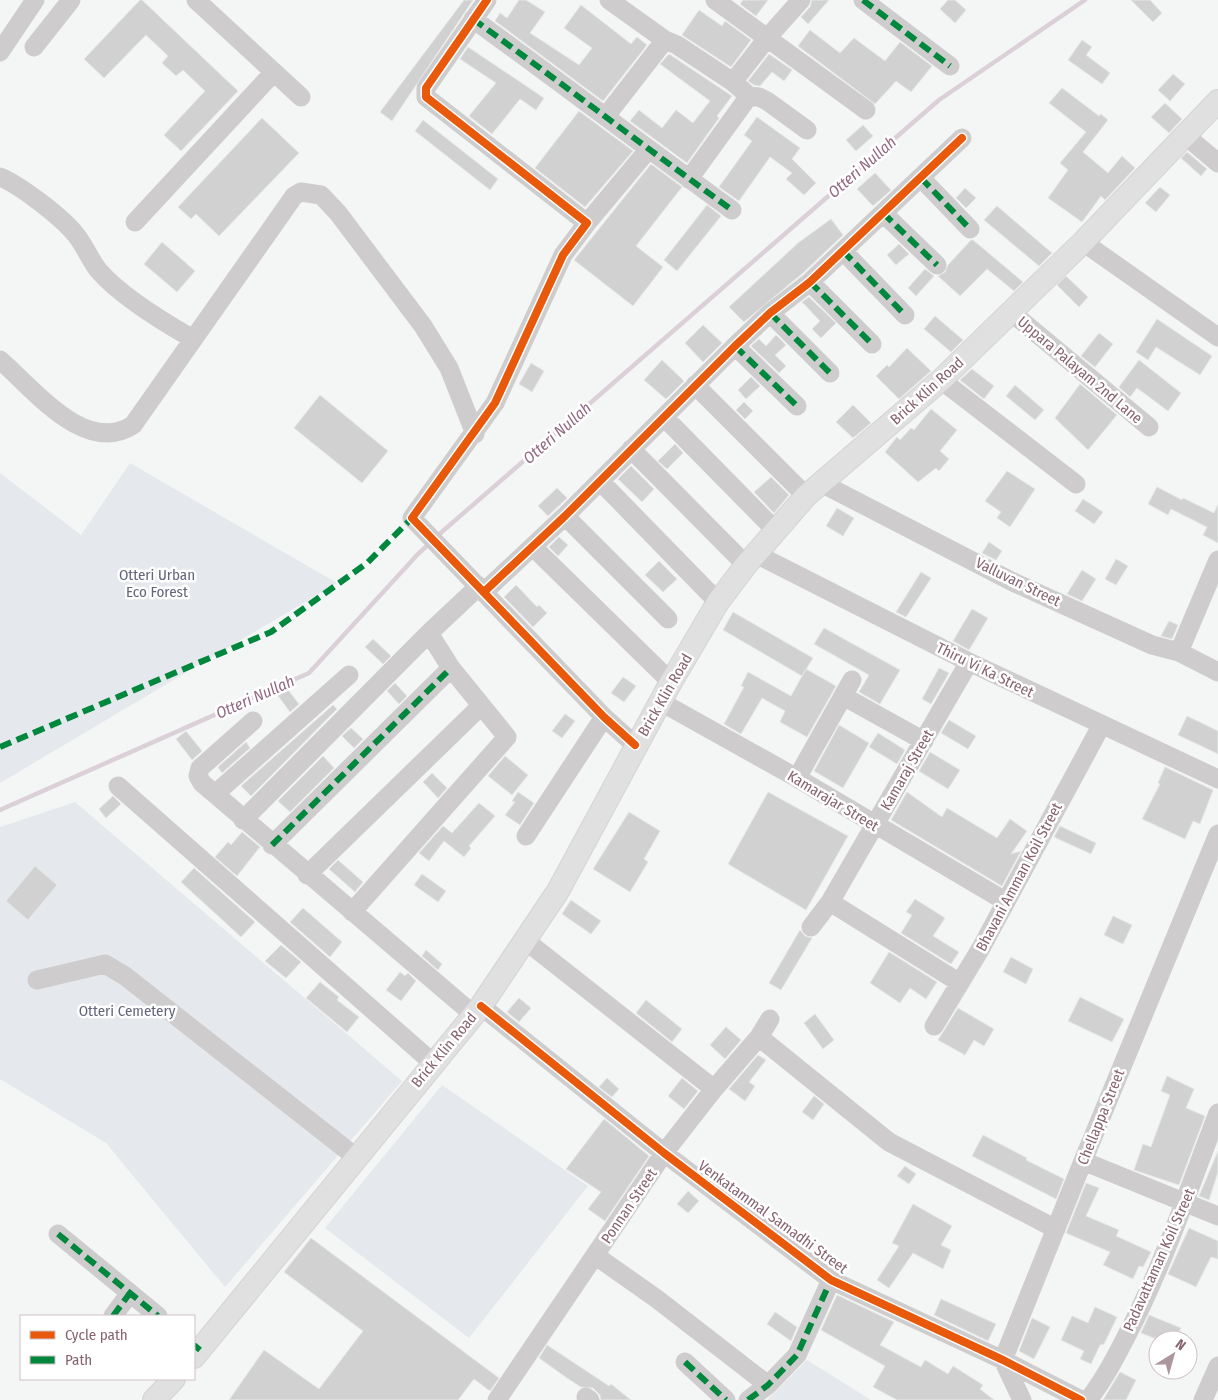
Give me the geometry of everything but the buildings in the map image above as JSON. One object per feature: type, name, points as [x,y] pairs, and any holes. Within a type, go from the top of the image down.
[{"type":"main road","name":"Brick Klin Road","points":[[196,1351],[477,1011],[526,941],[582,851],[635,745],[671,682],[718,602],[751,559],[814,489],[942,380],[1083,242],[1218,101]]},
{"type":"main road","points":[[154,1400],[173,1380]]},
{"type":"street","points":[[0,52],[35,0]]},
{"type":"street","points":[[34,47],[71,0]]},
{"type":"street","points":[[196,0],[301,97]]},
{"type":"street","points":[[487,0],[426,88],[426,97],[588,223]]},
{"type":"street","points":[[609,0],[665,40],[677,45],[733,82],[749,96],[759,97],[807,130]]},
{"type":"street","points":[[715,0],[768,36],[866,110]]},
{"type":"street","points":[[733,82],[768,36],[801,0]]},
{"type":"street","points":[[863,0],[950,66]]},
{"type":"street","points":[[473,20],[732,210]]},
{"type":"street","points":[[606,116],[665,40]]},
{"type":"street","points":[[135,222],[274,72]]},
{"type":"street","points":[[689,179],[749,96]]},
{"type":"street","points":[[1186,136],[1218,163]]},
{"type":"street","points":[[243,820],[428,633],[533,547],[735,346],[770,313],[810,282],[844,251],[962,138]]},
{"type":"street","points":[[635,745],[604,717],[482,588],[412,518],[475,434],[495,403],[563,255],[648,150]]},
{"type":"street","points":[[0,177],[17,185],[76,234],[99,270],[110,281],[172,327],[192,339]]},
{"type":"street","points":[[921,178],[970,229]]},
{"type":"street","points":[[0,360],[62,416],[76,426],[110,434],[124,431],[134,425],[192,339],[294,196],[301,192],[321,195],[338,213],[423,326],[449,368],[475,434]]},
{"type":"street","points":[[883,214],[937,265]]},
{"type":"street","points":[[1083,242],[1218,337]]},
{"type":"street","points":[[844,251],[905,314]]},
{"type":"street","points":[[810,282],[872,344]]},
{"type":"street","name":"Uppara Palayam 2nd Lane","points":[[1011,312],[1149,427]]},
{"type":"street","points":[[770,313],[830,373]]},
{"type":"street","points":[[735,346],[797,406]]},
{"type":"street","points":[[942,380],[1076,484]]},
{"type":"street","name":"Valluvan Street","points":[[695,385],[814,489],[1152,645],[1179,652],[1218,672]]},
{"type":"street","points":[[664,417],[776,530]]},
{"type":"street","name":"Thiru Vi Ka Street","points":[[632,449],[751,559],[1101,726],[1218,779]]},
{"type":"street","points":[[600,481],[718,602]]},
{"type":"street","points":[[565,516],[668,619]]},
{"type":"street","points":[[533,547],[671,682]]},
{"type":"street","points":[[1179,652],[1218,560]]},
{"type":"street","points":[[352,912],[507,737],[451,668],[428,633]]},
{"type":"street","name":"Kamaraj Street","points":[[810,927],[830,902],[969,662]]},
{"type":"street","points":[[272,845],[451,668]]},
{"type":"street","points":[[215,794],[349,675]]},
{"type":"street","points":[[797,778],[848,688],[924,741]]},
{"type":"street","name":"Kamarajar Street","points":[[661,702],[797,778],[875,826],[1005,901]]},
{"type":"street","points":[[307,875],[481,706]]},
{"type":"street","points":[[526,836],[604,717]]},
{"type":"street","name":"Venkatammal Samadhi Street","points":[[253,721],[200,768],[198,776],[202,783],[243,820],[352,912],[477,1011],[831,1280],[1003,1360],[1081,1400]]},
{"type":"street","name":"Bhavani Amman Koil Street","points":[[934,1026],[960,983],[1101,726]]},
{"type":"street","points":[[118,786],[433,1063]]},
{"type":"street","name":"Chellappa Street","points":[[1003,1360],[1082,1161],[1212,865],[1218,834]]},
{"type":"street","points":[[830,902],[960,983]]},
{"type":"street","points":[[526,941],[714,1089]]},
{"type":"street","points":[[37,980],[105,964],[125,976],[357,1158]]},
{"type":"street","name":"Ponnan Street","points":[[497,1400],[664,1153],[714,1089],[759,1038],[770,1019]]},
{"type":"street","points":[[759,1038],[889,1142],[1056,1229]]},
{"type":"street","name":"Padavattaman Koil Street","points":[[1088,1400],[1102,1382],[1143,1305],[1186,1204],[1218,1113]]},
{"type":"street","points":[[1082,1161],[1218,1216]]},
{"type":"street","points":[[58,1234],[157,1315]]},
{"type":"street","points":[[596,1256],[658,1299],[768,1385]]},
{"type":"street","points":[[748,1400],[768,1385],[797,1355],[831,1280]]},
{"type":"street","points":[[114,1315],[130,1293]]},
{"type":"street","points":[[1003,1360],[1022,1400]]},
{"type":"street","points":[[685,1362],[726,1400]]},
{"type":"street","points":[[1203,1400],[1218,1366]]},
{"type":"green space","name":"Otteri Urban Eco Forest","points":[[130,463],[337,583],[0,783],[0,473],[81,535]]},
{"type":"green space","name":"Otteri Cemetery","points":[[75,802],[402,1081],[225,1287],[106,1143],[0,1079],[0,827]]},
{"type":"green space","points":[[442,1085],[588,1186],[469,1338],[325,1228]]},
{"type":"green space","points":[[807,1360],[871,1400],[767,1400]]},
{"type":"waterway","name":"Otteri Nullah","points":[[436,537],[939,100],[1085,0]]},
{"type":"waterway","name":"Otteri Nullah","points":[[0,810],[309,673],[430,543]]},
{"type":"marked path","points":[[863,0],[950,66]]},
{"type":"marked path","points":[[473,19],[732,210]]},
{"type":"marked path","points":[[921,178],[970,229]]},
{"type":"marked path","points":[[883,213],[937,265]]},
{"type":"marked path","points":[[843,251],[905,315]]},
{"type":"marked path","points":[[810,282],[872,344]]},
{"type":"marked path","points":[[770,313],[830,373]]},
{"type":"marked path","points":[[735,346],[797,406]]},
{"type":"marked path","points":[[0,747],[271,632],[367,563],[412,518]]},
{"type":"marked path","points":[[272,845],[451,668]]},
{"type":"marked path","points":[[58,1234],[157,1315]]},
{"type":"marked path","points":[[748,1400],[768,1385],[797,1355],[831,1280]]},
{"type":"marked path","points":[[114,1315],[130,1293]]},
{"type":"marked path","points":[[195,1346],[200,1350]]},
{"type":"marked path","points":[[685,1362],[726,1400]]},
{"type":"cycle path","points":[[487,0],[426,88],[426,97],[587,223],[563,255],[495,403],[412,518],[604,717],[635,745]]},
{"type":"cycle path","points":[[485,591],[565,516],[735,346],[770,313],[810,282],[962,138]]},
{"type":"cycle path","points":[[481,1006],[664,1153],[831,1280],[1003,1360],[1081,1400]]}]
